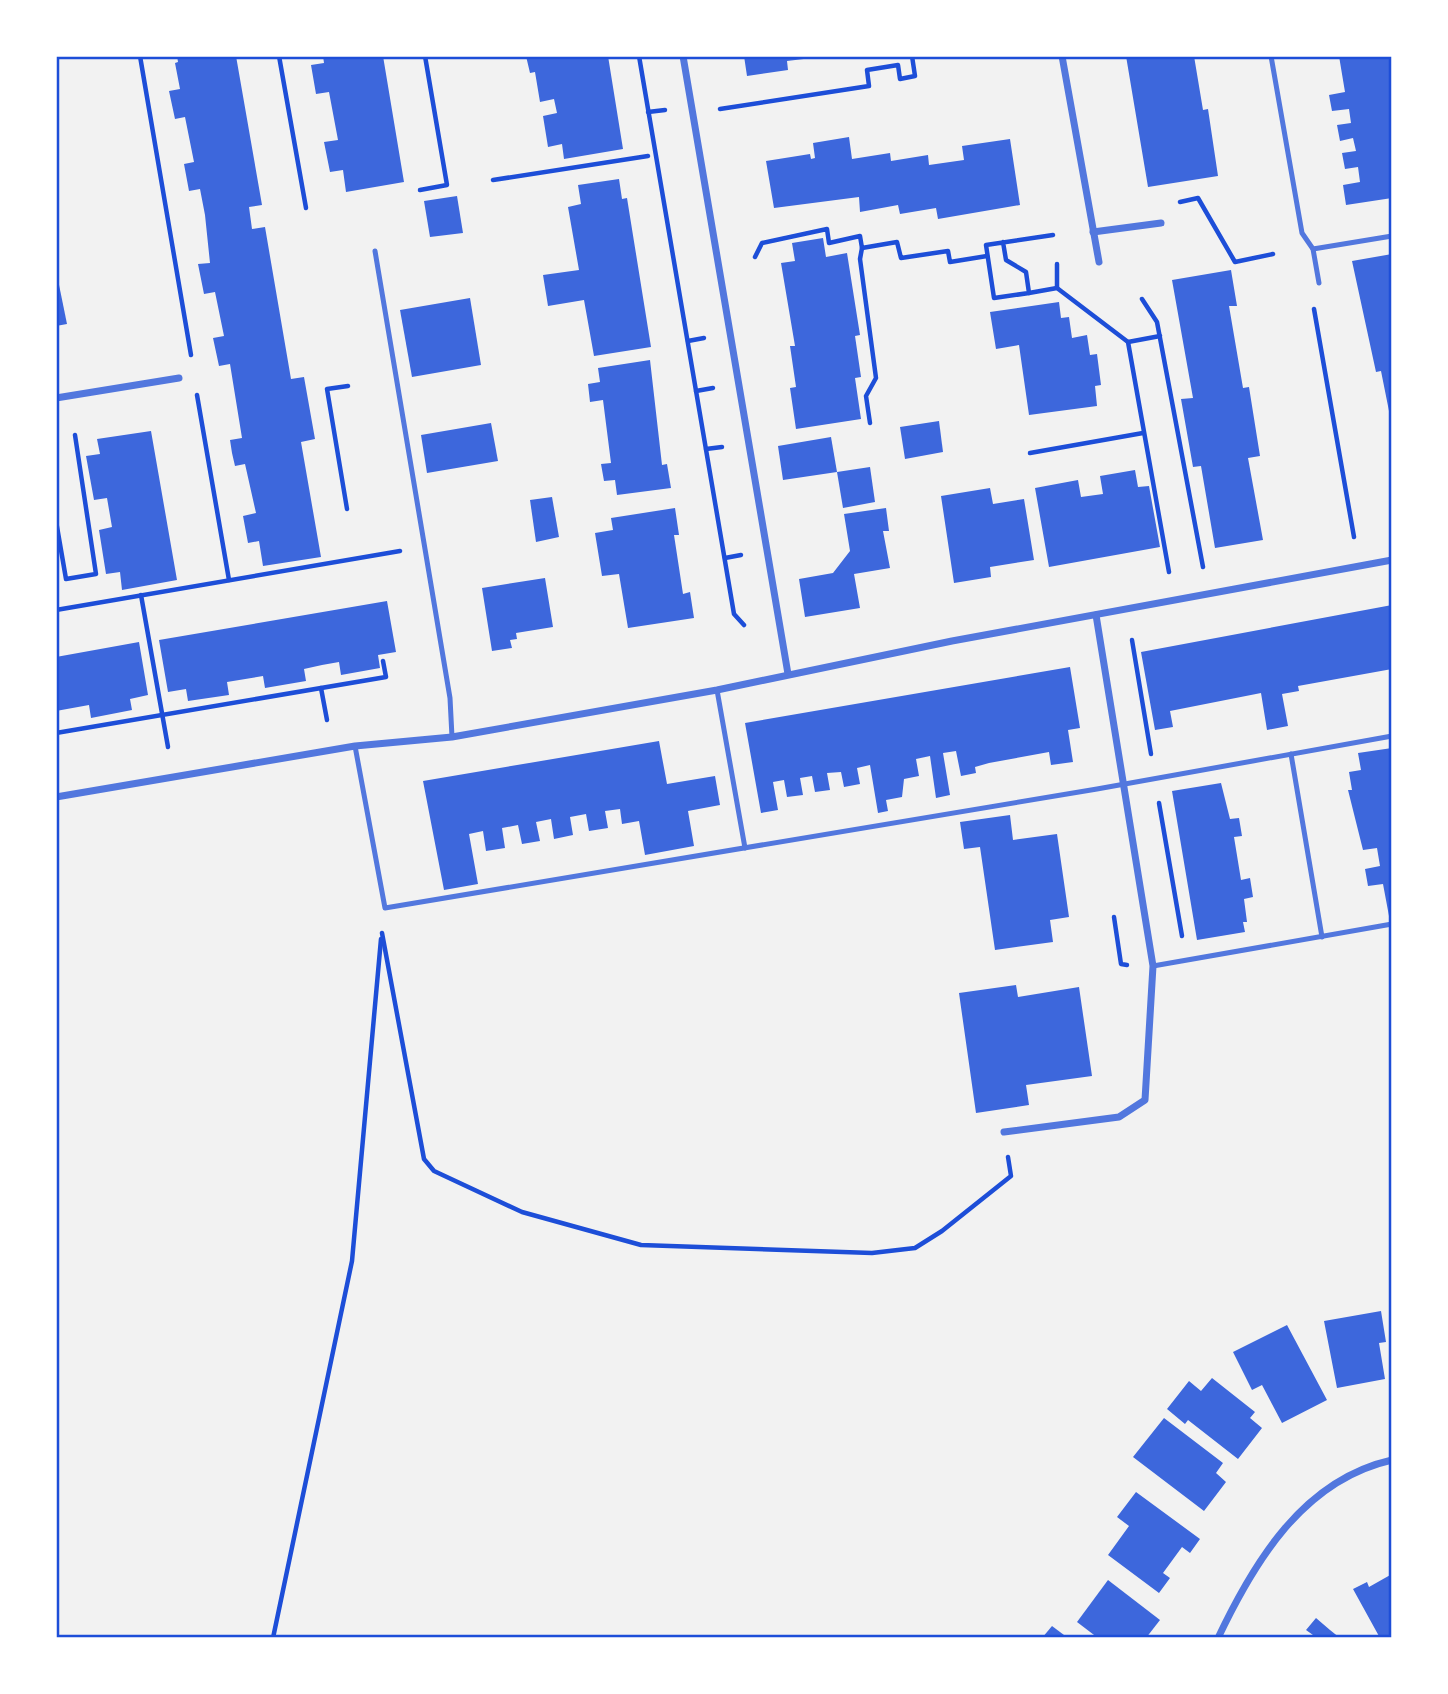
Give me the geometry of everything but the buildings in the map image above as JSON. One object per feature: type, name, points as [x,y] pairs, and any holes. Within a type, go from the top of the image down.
[{"type":"street","points":[[683,56],[788,674]]},
{"type":"street","points":[[1062,56],[1099,262]]},
{"type":"street","points":[[1093,232],[1161,223]]},
{"type":"street","points":[[56,398],[179,378]]},
{"type":"street","points":[[56,797],[355,746],[452,737],[717,690],[788,674],[1392,560]]},
{"type":"street","points":[[1004,1132],[1119,1117],[1145,1100],[1153,966],[1096,615]]},
{"type":"street","points":[[1218,1638],[1270,1544],[1297,1514],[1323,1492],[1353,1474],[1392,1460]]},
{"type":"lane","points":[[1271,56],[1302,233],[1313,249],[1319,283]]},
{"type":"lane","points":[[1313,249],[1392,236]]},
{"type":"lane","points":[[375,251],[450,698],[452,737]]},
{"type":"lane","points":[[717,690],[745,848]]},
{"type":"lane","points":[[355,746],[385,908],[1124,785],[1392,736]]},
{"type":"lane","points":[[1291,754],[1322,937]]},
{"type":"lane","points":[[1153,966],[1392,924]]},
{"type":"path","points":[[141,56],[193,368]]},
{"type":"path","points":[[279,56],[306,208]]},
{"type":"path","points":[[420,190],[447,186],[425,56]]},
{"type":"path","points":[[639,56],[734,614],[744,625]]},
{"type":"path","points":[[712,110],[869,86],[867,70],[898,65],[900,79],[915,76],[912,56]]},
{"type":"path","points":[[493,180],[648,156]]},
{"type":"path","points":[[1180,202],[1198,198],[1235,262],[1273,254]]},
{"type":"path","points":[[755,257],[761,243],[827,229],[829,243],[860,236],[860,259],[876,378],[866,396],[870,423]]},
{"type":"path","points":[[1053,235],[986,245],[994,299],[1058,288],[1128,342],[1170,572]]},
{"type":"path","points":[[862,247],[897,242],[901,258],[948,251],[950,262],[987,256]]},
{"type":"path","points":[[1003,242],[1006,260],[1026,272],[1029,293]]},
{"type":"path","points":[[1057,264],[1058,288]]},
{"type":"path","points":[[1312,298],[1354,537]]},
{"type":"path","points":[[1142,299],[1157,322],[1202,565],[1213,594]]},
{"type":"path","points":[[1128,342],[1160,336]]},
{"type":"path","points":[[195,381],[229,580]]},
{"type":"path","points":[[347,509],[327,389],[348,386]]},
{"type":"path","points":[[1030,453],[1143,433]]},
{"type":"path","points":[[56,521],[66,579],[96,574],[75,435]]},
{"type":"path","points":[[56,610],[369,556]]},
{"type":"path","points":[[141,595],[168,747]]},
{"type":"path","points":[[1132,640],[1152,761]]},
{"type":"path","points":[[56,733],[386,677],[383,661]]},
{"type":"path","points":[[321,688],[327,720]]},
{"type":"path","points":[[1157,792],[1187,961]]},
{"type":"path","points":[[273,1638],[352,1261],[381,931],[424,1159],[434,1171],[522,1212],[641,1245],[872,1252],[915,1248],[942,1231],[1011,1176],[1004,1132]]}]
